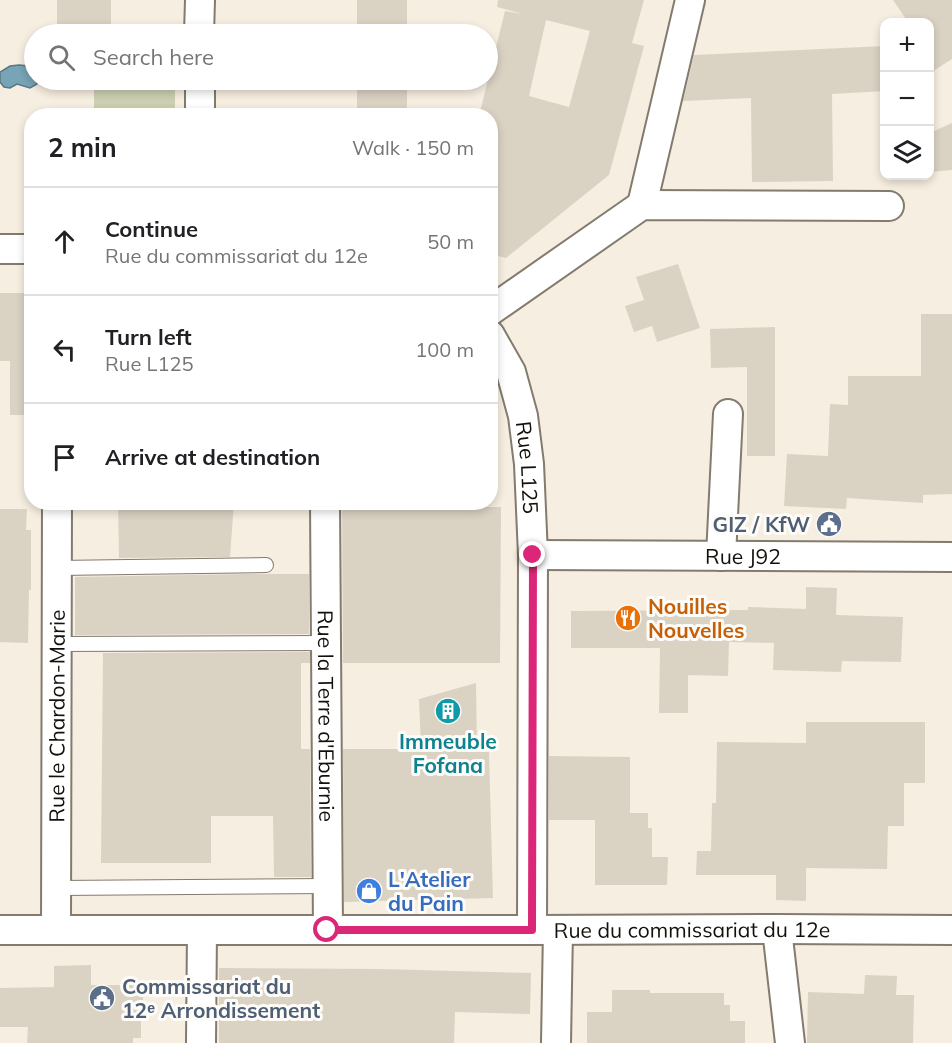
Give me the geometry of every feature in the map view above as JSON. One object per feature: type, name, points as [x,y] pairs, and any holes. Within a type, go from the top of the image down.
[{"type":"street","points":[[200,0],[200,24]]},
{"type":"street","points":[[642,205],[690,0]]},
{"type":"street","points":[[200,90],[200,108]]},
{"type":"street","points":[[498,305],[642,205],[889,206]]},
{"type":"street","points":[[0,249],[24,249]]},
{"type":"street","name":"Rue L125","points":[[498,349],[511,372],[523,416],[529,464],[545,930],[556,1043]]},
{"type":"street","points":[[721,556],[728,414]]},
{"type":"street","name":"Rue le Chardon-Marie","points":[[56,930],[57,510]]},
{"type":"street","name":"Rue la Terre d'Eburnie","points":[[326,510],[327,930]]},
{"type":"street","name":"Rue J92","points":[[533,555],[952,557]]},
{"type":"street","points":[[777,929],[790,1043]]},
{"type":"street","name":"Rue du commissariat du 12e","points":[[0,930],[952,930]]},
{"type":"street","points":[[201,1043],[202,930]]},
{"type":"lane","points":[[57,568],[266,565]]},
{"type":"lane","points":[[57,644],[326,643]]},
{"type":"lane","points":[[57,888],[327,886]]},
{"type":"green space","points":[[94,90],[175,90],[175,108],[94,108]]},
{"type":"water","points":[[10,66],[24,66],[24,86],[17,84],[10,88],[4,87],[0,82],[0,72]]},
{"type":"building","points":[[57,0],[111,0],[111,24],[57,24]]},
{"type":"building","points":[[357,0],[407,0],[407,24],[357,24]]},
{"type":"building","points":[[498,0],[644,0],[632,43],[644,46],[609,175],[506,258],[498,256],[498,108],[481,108],[485,90],[498,90],[498,39],[505,11],[523,14],[497,7]],"holes":[[[546,20],[590,31],[569,107],[529,96]]]},
{"type":"building","points":[[893,0],[952,0],[952,59],[934,70],[934,18],[905,18]]},
{"type":"building","points":[[880,46],[880,91],[832,94],[833,181],[752,182],[751,98],[683,101],[694,55]]},
{"type":"building","points":[[357,90],[407,90],[407,108],[357,108]]},
{"type":"building","points":[[952,123],[952,170],[934,172],[934,131]]},
{"type":"building","points":[[678,264],[700,328],[657,342],[652,326],[634,332],[625,306],[644,300],[636,277]]},
{"type":"building","points":[[0,293],[24,293],[24,415],[10,415],[10,361],[0,361]]},
{"type":"building","points":[[921,314],[952,314],[952,494],[923,495],[923,503],[847,498],[846,509],[784,506],[787,454],[828,456],[830,404],[848,405],[848,376],[921,376]]},
{"type":"building","points":[[775,327],[775,456],[747,456],[747,367],[711,368],[710,329]]},
{"type":"building","points":[[498,507],[501,507],[500,663],[343,663],[342,510],[498,510]]},
{"type":"building","points":[[0,509],[24,509],[27,510],[26,530],[31,530],[28,643],[0,642]]},
{"type":"building","points":[[118,510],[233,510],[230,557],[119,558]]},
{"type":"building","points":[[309,574],[309,634],[75,635],[75,577]]},
{"type":"building","points":[[806,587],[837,588],[836,615],[903,617],[901,662],[842,661],[841,672],[773,670],[774,643],[729,642],[728,676],[688,675],[688,713],[659,713],[660,648],[571,648],[571,611],[748,610],[748,607],[806,609]]},
{"type":"building","points":[[310,652],[310,663],[301,663],[301,749],[310,749],[311,877],[274,877],[273,816],[211,816],[211,863],[101,863],[103,653]]},
{"type":"building","points":[[476,683],[477,752],[489,752],[493,898],[344,902],[343,749],[421,749],[419,699]]},
{"type":"building","points":[[806,722],[925,722],[925,783],[904,783],[904,826],[888,826],[887,869],[806,868],[806,901],[776,900],[776,875],[696,875],[697,851],[711,851],[712,803],[716,803],[717,742],[806,743]]},
{"type":"building","points":[[549,756],[630,757],[630,813],[648,813],[648,828],[652,828],[652,857],[668,857],[667,885],[595,885],[595,820],[549,820]]},
{"type":"building","points":[[91,965],[91,985],[143,985],[141,1038],[133,1038],[133,1043],[27,1043],[28,1027],[0,1027],[0,988],[54,987],[54,966]]},
{"type":"building","points":[[219,968],[531,973],[530,1014],[455,1012],[454,1043],[219,1043]]},
{"type":"building","points":[[865,975],[897,976],[896,995],[914,995],[913,1043],[807,1043],[808,992],[864,994]]},
{"type":"building","points":[[612,990],[650,990],[650,993],[724,993],[724,1005],[730,1005],[730,1021],[745,1021],[745,1043],[587,1043],[587,1012],[612,1012]]},
{"type":"place","name":"GIZ / KfW","points":[[829,524]]},
{"type":"place","name":"Nouilles Nouvelles","points":[[628,618]]},
{"type":"place","name":"Immeuble Fofana","points":[[448,711]]},
{"type":"place","name":"L'Atelier du Pain","points":[[369,891]]},
{"type":"place","name":"Commissariat du 12ᵉ Arrondissement","points":[[102,998]]},
{"type":"route","points":[[327,930],[532,930],[533,555]]}]
